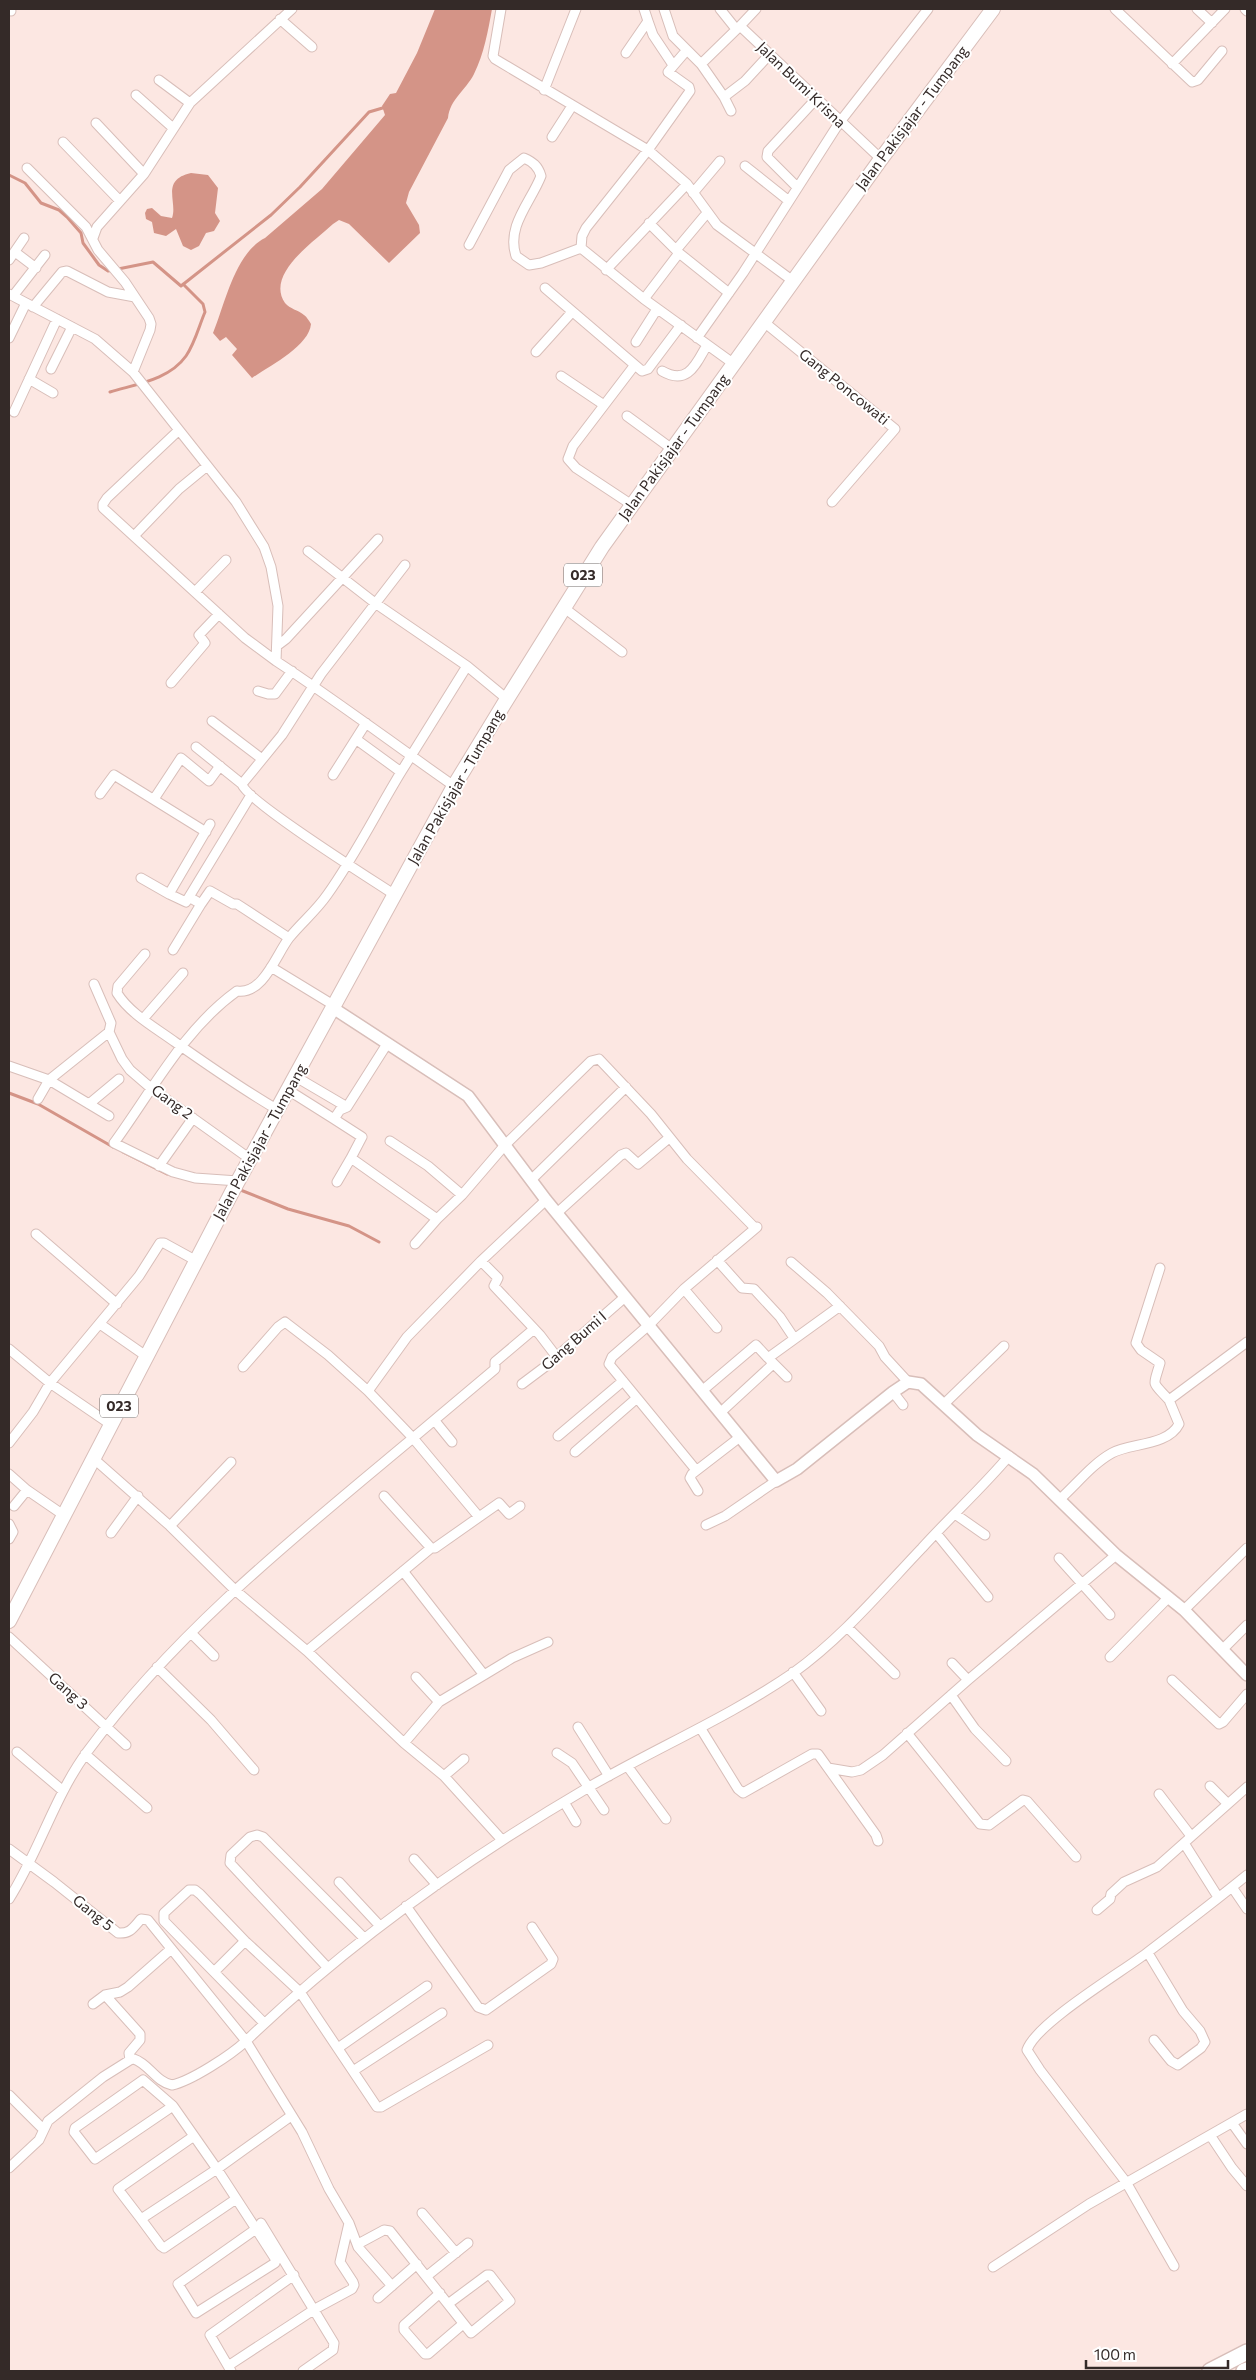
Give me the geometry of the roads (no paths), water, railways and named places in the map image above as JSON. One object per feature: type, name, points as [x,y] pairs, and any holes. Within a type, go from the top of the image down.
[{"type":"highway","points":[[1210,2371],[1247,2352]]},
{"type":"main road","name":"Jalan Pakisjajar - Tumpang","points":[[9,1622],[62,1514],[235,1185],[278,1110],[454,786],[563,607],[594,558],[672,449],[881,159],[993,9]]},
{"type":"street","points":[[92,238],[97,227],[144,174],[190,103],[292,9]]},
{"type":"street","points":[[501,9],[493,56],[495,59],[544,90],[648,150],[687,184],[707,213],[726,232],[793,282]]},
{"type":"street","points":[[544,90],[576,9]]},
{"type":"street","points":[[644,9],[653,35],[673,65]]},
{"type":"street","points":[[664,9],[674,36],[686,51],[701,64],[724,97],[731,111]]},
{"type":"street","name":"Jalan Bumi Krisna","points":[[720,9],[738,28],[881,159]]},
{"type":"street","points":[[701,64],[756,9]]},
{"type":"street","points":[[697,338],[729,293],[840,122],[928,9]]},
{"type":"street","points":[[1115,9],[1192,82],[1222,52]]},
{"type":"street","points":[[1197,9],[1212,23]]},
{"type":"street","points":[[1172,64],[1225,9]]},
{"type":"street","points":[[1244,9],[1247,12]]},
{"type":"street","points":[[280,19],[312,47]]},
{"type":"street","points":[[626,53],[648,20]]},
{"type":"street","points":[[581,248],[582,236],[586,228],[648,150],[690,90],[689,87],[668,72],[686,51]]},
{"type":"street","points":[[724,97],[745,81],[769,55]]},
{"type":"street","points":[[159,80],[190,103]]},
{"type":"street","points":[[136,95],[173,128]]},
{"type":"street","points":[[797,187],[767,157],[768,151],[816,99]]},
{"type":"street","points":[[552,137],[572,106]]},
{"type":"street","points":[[96,123],[144,174]]},
{"type":"street","points":[[62,142],[120,201]]},
{"type":"street","points":[[469,245],[509,170],[515,163],[524,158],[532,162],[541,176],[517,223],[514,237],[516,256],[529,265],[541,263],[581,248]]},
{"type":"street","points":[[693,193],[720,162]]},
{"type":"street","points":[[745,166],[789,200]]},
{"type":"street","points":[[27,168],[86,227],[98,250],[116,270],[151,324],[133,372]]},
{"type":"street","points":[[606,270],[687,184]]},
{"type":"street","points":[[644,299],[707,213]]},
{"type":"street","points":[[649,223],[678,252],[729,293]]},
{"type":"street","points":[[9,260],[24,238]]},
{"type":"street","points":[[581,248],[606,270],[657,309],[734,364]]},
{"type":"street","points":[[15,252],[36,268]]},
{"type":"street","points":[[45,255],[36,268],[11,295],[95,340],[133,372],[236,502],[264,548],[271,567],[278,606],[276,661]]},
{"type":"street","points":[[9,338],[30,305],[62,272],[67,271],[108,292],[135,297]]},
{"type":"street","points":[[545,288],[642,371],[648,369],[681,325]]},
{"type":"street","points":[[636,342],[657,309]]},
{"type":"street","points":[[536,352],[572,312]]},
{"type":"street","points":[[14,412],[56,319]]},
{"type":"street","name":"Gang Poncowati","points":[[764,322],[895,429],[832,502]]},
{"type":"street","points":[[51,369],[72,327]]},
{"type":"street","points":[[662,371],[674,376],[688,373],[693,369],[706,345]]},
{"type":"street","points":[[632,505],[576,468],[568,458],[573,446],[634,366]]},
{"type":"street","points":[[561,376],[604,405]]},
{"type":"street","points":[[29,379],[53,393]]},
{"type":"street","points":[[627,416],[672,449]]},
{"type":"street","points":[[179,430],[102,504],[104,510],[258,649],[314,685],[411,757],[454,786]]},
{"type":"street","points":[[134,536],[179,489],[207,466]]},
{"type":"street","points":[[278,645],[286,639],[378,539]]},
{"type":"street","points":[[308,551],[375,603],[466,666],[507,699]]},
{"type":"street","points":[[195,592],[226,560]]},
{"type":"street","points":[[242,784],[282,735],[314,685],[405,565]]},
{"type":"street","points":[[563,607],[622,652]]},
{"type":"street","points":[[171,683],[205,643],[199,635],[219,614]]},
{"type":"street","points":[[235,1185],[195,1178],[159,1166],[114,1143],[199,1024],[221,1003],[237,992],[245,992],[252,989],[271,967],[289,938],[325,898],[348,864],[401,772],[466,666]]},
{"type":"street","points":[[258,690],[268,694],[275,694],[292,671]]},
{"type":"street","points":[[212,721],[262,759]]},
{"type":"street","points":[[333,775],[357,740],[366,723]]},
{"type":"street","points":[[357,740],[401,772]]},
{"type":"street","points":[[196,747],[242,784],[243,788],[251,795],[395,895]]},
{"type":"street","points":[[154,799],[180,758],[209,781],[220,766]]},
{"type":"street","points":[[100,794],[114,775],[208,828],[169,894]]},
{"type":"street","points":[[141,878],[184,903],[251,795]]},
{"type":"street","points":[[173,950],[210,891],[233,904],[237,904],[289,938]]},
{"type":"street","points":[[189,897],[201,904]]},
{"type":"street","points":[[145,954],[118,986],[117,993],[143,1019],[245,1092],[278,1110]]},
{"type":"street","points":[[271,967],[330,1002],[333,1008],[468,1096],[546,1200],[625,1297],[650,1324],[776,1481]]},
{"type":"street","points":[[143,1019],[184,973]]},
{"type":"street","name":"Gang 2","points":[[94,984],[111,1023],[109,1032],[125,1065],[152,1089],[250,1159]]},
{"type":"street","points":[[38,1098],[49,1080],[109,1032]]},
{"type":"street","points":[[334,1120],[341,1109],[347,1107],[387,1044]]},
{"type":"street","points":[[415,1244],[462,1195],[505,1145],[595,1058],[604,1062],[669,1138],[755,1227],[684,1289],[650,1324],[609,1361],[610,1366],[696,1470]]},
{"type":"street","points":[[9,1066],[49,1080],[109,1116]]},
{"type":"street","points":[[296,1077],[347,1107]]},
{"type":"street","points":[[89,1104],[119,1079]]},
{"type":"street","points":[[531,1180],[626,1087]]},
{"type":"street","points":[[288,1090],[362,1137],[337,1182]]},
{"type":"street","points":[[159,1166],[193,1118]]},
{"type":"street","points":[[557,1213],[621,1155],[626,1153],[638,1164],[669,1138]]},
{"type":"street","points":[[390,1141],[428,1166],[462,1195]]},
{"type":"street","points":[[351,1158],[437,1219]]},
{"type":"street","points":[[368,1391],[407,1337],[481,1261],[546,1200]]},
{"type":"street","points":[[36,1234],[117,1304]]},
{"type":"street","points":[[9,1443],[33,1412],[50,1383],[139,1276],[160,1243],[164,1243],[195,1260]]},
{"type":"street","points":[[717,1260],[742,1288],[754,1289],[780,1317],[794,1338]]},
{"type":"street","points":[[481,1261],[499,1279],[494,1286],[534,1328],[556,1356]]},
{"type":"street","points":[[791,1262],[840,1306],[879,1346],[885,1357],[908,1382],[921,1384],[977,1435],[1007,1458],[1033,1474],[1116,1555],[1184,1610],[1247,1675]]},
{"type":"street","points":[[1060,1500],[1113,1452],[1152,1442],[1177,1428],[1178,1421],[1169,1400],[1155,1384],[1154,1379],[1160,1363],[1141,1350],[1136,1343],[1160,1268]]},
{"type":"street","points":[[684,1289],[717,1328]]},
{"type":"street","name":"Gang Bumi I","points":[[522,1384],[625,1297]]},
{"type":"street","points":[[721,1412],[794,1338],[840,1306]]},
{"type":"street","points":[[244,1367],[278,1327],[285,1322],[328,1355],[368,1391],[413,1438],[479,1517]]},
{"type":"street","points":[[100,1324],[146,1356]]},
{"type":"street","points":[[9,1899],[29,1864],[62,1790],[85,1754],[157,1667],[236,1591],[495,1369],[495,1362],[534,1328]]},
{"type":"street","points":[[1169,1400],[1247,1342]]},
{"type":"street","points":[[703,1390],[756,1345],[787,1377]]},
{"type":"street","points":[[944,1404],[1004,1346]]},
{"type":"street","points":[[9,1349],[50,1383],[110,1424]]},
{"type":"street","points":[[558,1436],[623,1381]]},
{"type":"street","points":[[706,1526],[725,1516],[797,1469],[908,1382]]},
{"type":"street","points":[[893,1392],[903,1405]]},
{"type":"street","points":[[575,1452],[637,1398]]},
{"type":"street","points":[[435,1421],[452,1442]]},
{"type":"street","points":[[698,1492],[690,1478],[696,1470],[740,1437]]},
{"type":"street","points":[[93,1458],[138,1496],[236,1591],[307,1651],[404,1743],[444,1776],[502,1840]]},
{"type":"street","points":[[9,2168],[39,2140],[48,2121],[103,2076],[134,2059],[140,2061],[162,2082],[172,2086],[234,2053],[264,2023],[327,1967],[379,1925],[502,1840],[590,1787],[701,1729],[793,1672],[847,1627],[1007,1458]]},
{"type":"street","points":[[170,1526],[231,1462]]},
{"type":"street","points":[[9,1474],[27,1490],[62,1514]]},
{"type":"street","points":[[14,1506],[27,1490]]},
{"type":"street","points":[[111,1533],[138,1496]]},
{"type":"street","points":[[384,1496],[431,1548]]},
{"type":"street","points":[[307,1651],[431,1548],[435,1548],[499,1502],[510,1514],[520,1506]]},
{"type":"street","points":[[954,1514],[985,1535]]},
{"type":"street","points":[[9,1524],[13,1532],[9,1539]]},
{"type":"street","points":[[936,1533],[988,1597]]},
{"type":"street","points":[[1184,1610],[1247,1548]]},
{"type":"street","points":[[828,1768],[852,1772],[862,1770],[884,1755],[968,1680],[1084,1584],[1116,1555]]},
{"type":"street","points":[[1059,1558],[1110,1615]]},
{"type":"street","points":[[402,1571],[484,1675]]},
{"type":"street","points":[[1110,1657],[1169,1597]]},
{"type":"street","points":[[1222,1650],[1247,1625]]},
{"type":"street","points":[[847,1627],[895,1674]]},
{"type":"street","points":[[192,1634],[214,1656]]},
{"type":"street","name":"Gang 3","points":[[9,1637],[126,1745]]},
{"type":"street","points":[[404,1743],[439,1702],[512,1658],[548,1642]]},
{"type":"street","points":[[952,1663],[968,1680]]},
{"type":"street","points":[[157,1667],[211,1720],[254,1770]]},
{"type":"street","points":[[793,1672],[820,1711]]},
{"type":"street","points":[[416,1677],[439,1702]]},
{"type":"street","points":[[1172,1680],[1218,1724],[1223,1722],[1247,1694]]},
{"type":"street","points":[[951,1695],[975,1729],[1006,1761]]},
{"type":"street","points":[[578,1727],[610,1776]]},
{"type":"street","points":[[701,1729],[738,1789],[743,1792],[812,1754],[818,1754],[876,1835],[878,1841]]},
{"type":"street","points":[[907,1733],[980,1824],[989,1825],[1023,1800],[1027,1801],[1076,1857]]},
{"type":"street","points":[[17,1752],[62,1790]]},
{"type":"street","points":[[557,1753],[569,1760],[590,1787],[604,1810]]},
{"type":"street","points":[[85,1754],[147,1808]]},
{"type":"street","points":[[444,1776],[464,1759]]},
{"type":"street","points":[[628,1767],[666,1819]]},
{"type":"street","points":[[1210,1786],[1227,1804]]},
{"type":"street","points":[[1097,1910],[1110,1899],[1111,1894],[1124,1882],[1157,1868],[1247,1787]]},
{"type":"street","points":[[1159,1794],[1191,1836]]},
{"type":"street","points":[[564,1802],[576,1822]]},
{"type":"street","points":[[327,1967],[230,1863],[231,1855],[250,1836],[261,1835],[364,1938]]},
{"type":"street","points":[[1184,1843],[1218,1896]]},
{"type":"street","name":"Gang 5","points":[[10,1855],[29,1864],[54,1882],[118,1933],[126,1934],[141,1919],[148,1920],[170,1950]]},
{"type":"street","points":[[414,1859],[437,1885]]},
{"type":"street","points":[[1174,2266],[1126,2182],[1040,2070],[1027,2050],[1031,2042],[1054,2018],[1148,1952],[1247,1875]]},
{"type":"street","points":[[339,1882],[379,1925]]},
{"type":"street","points":[[1232,1887],[1247,1908]]},
{"type":"street","points":[[264,2023],[215,1971],[166,1924],[163,1917],[164,1913],[189,1890],[195,1890],[245,1941],[300,1992],[379,2108],[488,2045]]},
{"type":"street","points":[[406,1906],[478,2007],[486,2010],[551,1964],[553,1959],[532,1927]]},
{"type":"street","points":[[215,1971],[245,1941]]},
{"type":"street","points":[[93,2004],[105,1995],[120,1992],[128,1987],[170,1950],[246,2041],[302,2132],[329,2189],[349,2222],[358,2244],[392,2286]]},
{"type":"street","points":[[1148,1952],[1183,2011],[1200,2031],[1205,2042],[1201,2048],[1178,2065],[1171,2061],[1154,2040]]},
{"type":"street","points":[[338,2048],[427,1986]]},
{"type":"street","points":[[105,1995],[140,2034],[140,2040],[129,2054],[130,2060]]},
{"type":"street","points":[[353,2071],[442,2012]]},
{"type":"street","points":[[173,2106],[95,2159],[74,2132],[75,2128],[142,2080],[173,2106],[236,2199],[294,2275],[335,2347],[303,2371]]},
{"type":"street","points":[[9,2095],[43,2129]]},
{"type":"street","points":[[993,2267],[1126,2182],[1247,2114]]},
{"type":"street","points":[[141,2219],[217,2169],[291,2116]]},
{"type":"street","points":[[1232,2123],[1247,2144]]},
{"type":"street","points":[[1210,2134],[1232,2168],[1247,2186]]},
{"type":"street","points":[[194,2136],[118,2189],[164,2248],[236,2199]]},
{"type":"street","points":[[422,2213],[456,2252]]},
{"type":"street","points":[[294,2275],[210,2335],[230,2369],[315,2309],[352,2289],[354,2285],[340,2262],[349,2222]]},
{"type":"street","points":[[258,2226],[276,2263],[196,2312],[178,2284],[258,2226]]},
{"type":"street","points":[[358,2244],[384,2230],[390,2231],[468,2331],[473,2333],[509,2303],[509,2297],[487,2274],[448,2304]]},
{"type":"street","points":[[427,2276],[468,2243]]},
{"type":"street","points":[[378,2298],[417,2264]]},
{"type":"street","points":[[440,2293],[404,2324],[404,2330],[425,2354],[463,2324]]},
{"type":"waterway","points":[[9,175],[25,183],[41,203],[59,210],[67,217],[81,233],[83,243],[99,265],[108,271],[153,262],[181,286],[271,215],[300,187],[369,112],[386,107]]},
{"type":"waterway","points":[[110,392],[161,376],[171,371],[186,356],[205,312],[203,304],[183,284]]},
{"type":"waterway","points":[[9,1093],[38,1104],[113,1147]]},
{"type":"waterway","points":[[123,1152],[167,1174]]},
{"type":"waterway","points":[[238,1189],[288,1209],[349,1226],[379,1242]]}]
